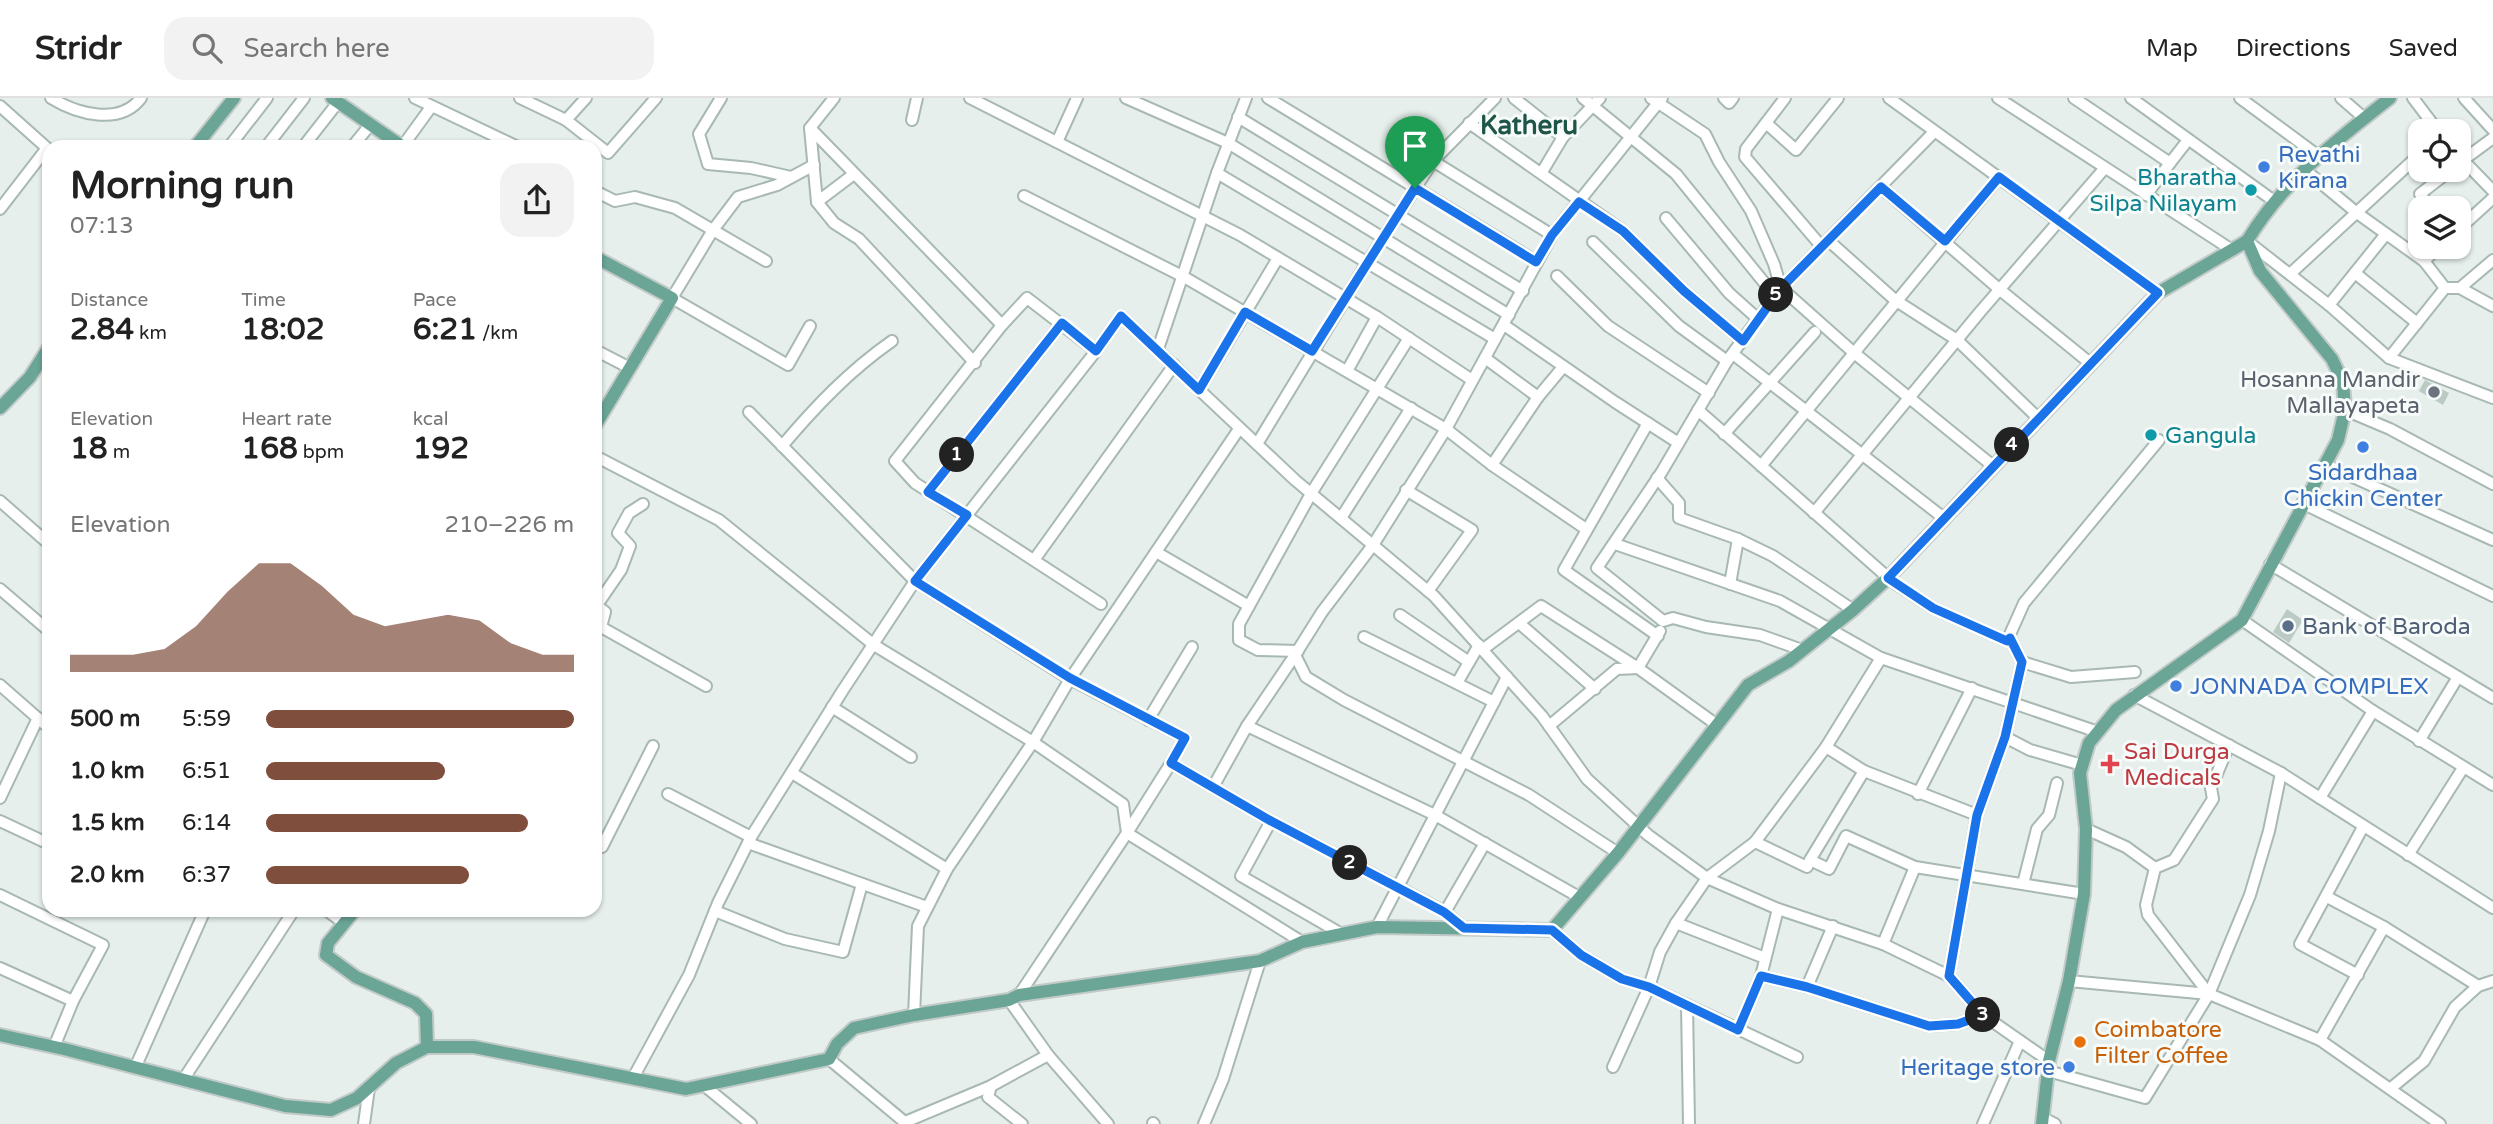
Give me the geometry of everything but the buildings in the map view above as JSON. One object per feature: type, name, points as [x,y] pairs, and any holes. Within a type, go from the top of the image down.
[{"type":"main road","points":[[201,140],[234,98]]},
{"type":"main road","points":[[0,1035],[285,1106],[331,1110],[357,1098],[396,1063],[427,1047],[474,1047],[686,1089],[706,1087],[829,1059],[837,1044],[855,1028],[1014,998],[1260,961],[1302,942],[1377,926],[1552,930],[1618,853],[1748,685],[1789,661],[1888,578],[2158,293],[2247,241],[2274,201],[2318,155],[2390,98]]},
{"type":"main road","points":[[336,100],[392,140]]},
{"type":"main road","points":[[2042,1121],[2049,1066],[2069,981],[2084,894],[2086,830],[2080,773],[2089,743],[2116,710],[2134,695],[2242,620],[2302,503],[2338,440],[2345,410],[2343,382],[2332,359],[2260,271],[2247,241]]},
{"type":"main road","points":[[602,261],[672,298],[602,414]]},
{"type":"main road","points":[[0,408],[30,377],[42,358]]},
{"type":"main road","points":[[349,917],[328,943],[326,955],[356,977],[415,1003],[426,1014],[427,1047]]},
{"type":"street","points":[[51,98],[65,106],[107,117],[135,106],[141,98]]},
{"type":"street","points":[[234,140],[267,98]]},
{"type":"street","points":[[271,140],[304,98]]},
{"type":"street","points":[[415,98],[503,140]]},
{"type":"street","points":[[520,98],[566,120],[591,140]]},
{"type":"street","points":[[566,120],[586,98]]},
{"type":"street","points":[[602,148],[608,153],[656,98]]},
{"type":"street","points":[[721,98],[699,134],[708,164],[751,168],[791,177]]},
{"type":"street","points":[[834,98],[810,128],[817,202],[834,223],[859,239],[975,363]]},
{"type":"street","points":[[912,120],[917,98]]},
{"type":"street","points":[[970,98],[1204,216],[1377,317],[1472,380]]},
{"type":"street","points":[[1057,142],[1077,98]]},
{"type":"street","points":[[1126,98],[1228,143],[1384,237],[1506,320],[1563,367],[1677,442]]},
{"type":"street","points":[[1158,349],[1217,173],[1246,98]]},
{"type":"street","points":[[1269,98],[1536,262]]},
{"type":"street","points":[[1257,444],[1312,351],[1433,161],[1495,98]]},
{"type":"street","points":[[1514,98],[1563,137]]},
{"type":"street","points":[[1724,98],[1729,103],[1733,98]]},
{"type":"street","points":[[1785,98],[1746,149],[1745,157],[1825,244],[1895,300],[1957,340],[2038,418]]},
{"type":"street","points":[[1766,123],[1796,150],[1838,98]]},
{"type":"street","points":[[1889,98],[2158,293]]},
{"type":"street","points":[[1997,98],[2232,250]]},
{"type":"street","points":[[2074,98],[2170,163]]},
{"type":"street","points":[[2131,98],[2274,201]]},
{"type":"street","points":[[2240,98],[2253,102],[2318,155]]},
{"type":"street","points":[[2342,98],[2364,118]]},
{"type":"street","points":[[2413,98],[2429,119]]},
{"type":"street","points":[[2464,98],[2493,130]]},
{"type":"street","points":[[308,140],[336,100]]},
{"type":"street","points":[[1213,787],[1247,726],[1322,612],[1373,545],[1446,429],[1552,235],[1657,100],[1705,134],[1719,162],[1751,211],[1774,264],[1778,292]]},
{"type":"street","points":[[1542,172],[1563,137],[1592,101],[1630,137],[1676,174],[1778,292],[1993,466]]},
{"type":"street","points":[[0,106],[42,144]]},
{"type":"street","points":[[407,140],[431,107]]},
{"type":"street","points":[[1238,117],[1399,213],[1522,291]]},
{"type":"street","points":[[1469,123],[1623,231],[1684,291],[1743,341]]},
{"type":"street","points":[[358,140],[370,125]]},
{"type":"street","points":[[810,128],[1002,325]]},
{"type":"street","points":[[1662,621],[1597,568],[1657,478],[1730,358],[1778,292],[1934,132]]},
{"type":"street","points":[[2471,153],[2493,138]]},
{"type":"street","points":[[2146,195],[2188,140]]},
{"type":"street","points":[[0,209],[42,154]]},
{"type":"street","points":[[1433,161],[1552,235]]},
{"type":"street","points":[[810,326],[788,365],[672,298],[713,230],[738,197],[777,185],[814,165]]},
{"type":"street","points":[[2290,274],[2408,165]]},
{"type":"street","points":[[1814,513],[1999,289],[2104,169]]},
{"type":"street","points":[[2305,170],[2357,214],[2424,261],[2445,288]]},
{"type":"street","points":[[2471,170],[2493,191]]},
{"type":"street","points":[[1217,173],[1495,340]]},
{"type":"street","points":[[817,202],[854,174]]},
{"type":"street","points":[[1760,466],[1999,177]]},
{"type":"street","points":[[2422,196],[2420,194],[2436,182]]},
{"type":"street","points":[[1881,187],[2090,363]]},
{"type":"street","points":[[602,194],[615,201],[635,197],[675,208],[766,261]]},
{"type":"street","points":[[1024,196],[1184,277],[1411,408],[1446,429],[1492,465],[1586,529]]},
{"type":"street","points":[[2471,218],[2493,198]]},
{"type":"street","points":[[1666,218],[1729,293],[1758,319]]},
{"type":"street","points":[[2329,305],[2386,234]]},
{"type":"street","points":[[2247,241],[2329,305],[2389,358],[2493,398]]},
{"type":"street","points":[[1593,242],[1679,326],[1770,382],[1945,519]]},
{"type":"street","points":[[1199,390],[1278,258]]},
{"type":"street","points":[[2460,288],[2493,260]]},
{"type":"street","points":[[2355,273],[2417,323]]},
{"type":"street","points":[[1557,276],[1608,326],[1709,393]]},
{"type":"street","points":[[2445,288],[2460,288],[2493,306]]},
{"type":"street","points":[[2389,358],[2445,288]]},
{"type":"street","points":[[1096,351],[1027,298],[1002,325],[975,363],[895,461],[915,483],[1101,604]]},
{"type":"street","points":[[633,1078],[689,975],[715,911],[750,840],[832,707],[915,581],[1121,316],[1295,480],[1428,591],[1549,726],[1587,779],[1639,826],[1707,878],[1778,909],[1883,944],[1949,976],[1983,1015],[2049,1066],[2146,1097],[2209,994],[2250,895],[2269,831],[2281,773]]},
{"type":"street","points":[[1348,371],[1377,317]]},
{"type":"street","points":[[928,492],[1062,323]]},
{"type":"street","points":[[1724,434],[1815,332]]},
{"type":"street","points":[[1296,653],[1258,650],[1239,640],[1239,624],[1312,492],[1409,338]]},
{"type":"street","points":[[782,446],[809,414],[859,364],[892,341]]},
{"type":"street","points":[[602,354],[630,368]]},
{"type":"street","points":[[1485,358],[1538,397]]},
{"type":"street","points":[[1034,560],[1174,365]]},
{"type":"street","points":[[1492,465],[1538,397],[1563,367]]},
{"type":"street","points":[[1341,518],[1411,408]]},
{"type":"street","points":[[1698,410],[1888,578],[1933,608],[2007,641],[2024,603],[2159,440]]},
{"type":"street","points":[[2345,410],[2390,429],[2493,484]]},
{"type":"street","points":[[749,411],[915,581],[1070,678],[1185,738],[1127,833],[1014,998],[1048,1055],[1108,1124]]},
{"type":"street","points":[[1648,423],[1564,570],[1658,636]]},
{"type":"street","points":[[914,1015],[918,926],[947,869],[1033,742],[1070,678],[1239,429]]},
{"type":"street","points":[[602,460],[719,520],[874,645],[1033,742],[1123,803],[1127,833]]},
{"type":"street","points":[[2324,464],[2493,540]]},
{"type":"street","points":[[1657,478],[1679,503],[1679,518],[1738,539],[1773,556],[1853,610]]},
{"type":"street","points":[[1406,490],[1472,530],[1428,591]]},
{"type":"street","points":[[0,501],[42,538]]},
{"type":"street","points":[[602,596],[621,570],[630,546],[618,533],[629,513],[643,503]]},
{"type":"street","points":[[2302,503],[2493,596]]},
{"type":"street","points":[[1730,583],[1738,539]]},
{"type":"street","points":[[1615,544],[1780,601],[1881,658],[2098,732]]},
{"type":"street","points":[[1156,552],[1249,606]]},
{"type":"street","points":[[2270,564],[2493,698]]},
{"type":"street","points":[[0,589],[42,625]]},
{"type":"street","points":[[1457,683],[1480,648],[1541,606],[1638,667],[1717,725]]},
{"type":"street","points":[[1400,615],[1469,662]]},
{"type":"street","points":[[1662,621],[1673,618],[1706,627],[1760,635],[1802,650]]},
{"type":"street","points":[[2242,620],[2373,711],[2493,785]]},
{"type":"street","points":[[1638,667],[1658,636],[1662,621]]},
{"type":"street","points":[[1518,623],[1595,689]]},
{"type":"street","points":[[602,628],[706,686]]},
{"type":"street","points":[[1364,637],[1494,702]]},
{"type":"street","points":[[1949,976],[1977,815],[2005,737],[2022,662],[2010,638]]},
{"type":"street","points":[[1148,720],[1192,647]]},
{"type":"street","points":[[1296,653],[1306,677],[1462,762],[1529,795],[1618,853]]},
{"type":"street","points":[[1613,1067],[1649,987],[1660,952],[1676,923],[1707,878],[1755,842],[1826,747],[1881,658]]},
{"type":"street","points":[[2022,662],[2071,677],[2135,672]]},
{"type":"street","points":[[1549,726],[1618,669],[1638,667]]},
{"type":"street","points":[[1377,926],[1507,677]]},
{"type":"street","points":[[2419,741],[2458,677]]},
{"type":"street","points":[[0,685],[42,722]]},
{"type":"street","points":[[1918,793],[1972,688]]},
{"type":"street","points":[[2134,695],[2281,773],[2493,908]]},
{"type":"street","points":[[832,707],[911,757]]},
{"type":"street","points":[[2320,798],[2373,711]]},
{"type":"street","points":[[0,798],[4,779],[38,719]]},
{"type":"street","points":[[1247,726],[1435,815],[1579,897]]},
{"type":"street","points":[[2005,737],[2030,750],[2082,765]]},
{"type":"street","points":[[2155,868],[2174,860],[2204,814],[2213,799],[2211,788],[2229,745]]},
{"type":"street","points":[[602,848],[653,747]]},
{"type":"street","points":[[1826,747],[1864,771],[1977,815]]},
{"type":"street","points":[[1171,763],[1271,821],[1444,912],[1464,928]]},
{"type":"street","points":[[2408,855],[2463,768]]},
{"type":"street","points":[[1755,842],[1807,867],[1864,771]]},
{"type":"street","points":[[792,773],[947,869]]},
{"type":"street","points":[[2023,884],[2037,829],[2049,815],[2057,783]]},
{"type":"street","points":[[668,794],[750,840],[927,907]]},
{"type":"street","points":[[0,821],[42,841]]},
{"type":"street","points":[[1271,821],[1241,876],[1340,933]]},
{"type":"street","points":[[2358,975],[2300,944],[2364,827]]},
{"type":"street","points":[[2086,830],[2126,847],[2155,868]]},
{"type":"street","points":[[1127,833],[1302,942]]},
{"type":"street","points":[[1810,860],[1829,869],[1846,836],[1915,867],[2084,894]]},
{"type":"street","points":[[1444,912],[1485,843]]},
{"type":"street","points":[[1883,944],[1915,867]]},
{"type":"street","points":[[2155,868],[2146,905],[2148,915],[2209,994]]},
{"type":"street","points":[[715,911],[785,939],[843,952],[862,884]]},
{"type":"street","points":[[0,895],[42,915]]},
{"type":"street","points":[[2327,897],[2384,927],[2477,986]]},
{"type":"street","points":[[1738,1030],[1761,976],[1778,909]]},
{"type":"street","points":[[45,917],[103,945],[73,1001],[54,1047]]},
{"type":"street","points":[[135,1068],[202,917]]},
{"type":"street","points":[[183,1080],[289,917]]},
{"type":"street","points":[[336,917],[344,923]]},
{"type":"street","points":[[1676,923],[1766,958]]},
{"type":"street","points":[[1807,987],[1833,926]]},
{"type":"street","points":[[2320,1040],[2384,927]]},
{"type":"street","points":[[1552,930],[1581,955],[1622,979],[1649,987],[1797,1057]]},
{"type":"street","points":[[1204,1124],[1223,1079],[1260,961]]},
{"type":"street","points":[[0,968],[73,1001]]},
{"type":"street","points":[[1761,976],[1807,987],[1929,1026],[1958,1024],[1983,1015]]},
{"type":"street","points":[[2069,981],[2209,994],[2320,1040],[2440,1124]]},
{"type":"street","points":[[2391,1088],[2424,1062],[2455,1007],[2477,986],[2493,981]]},
{"type":"street","points":[[1687,1005],[1689,1124]]},
{"type":"street","points":[[1983,1124],[2020,1041]]},
{"type":"street","points":[[829,1059],[906,1123],[991,1086],[1048,1055]]},
{"type":"street","points":[[991,1086],[988,1097],[1022,1124]]},
{"type":"street","points":[[364,1124],[369,1087]]},
{"type":"street","points":[[706,1087],[751,1124]]},
{"type":"street","points":[[2042,1121],[2055,1124]]},
{"type":"place","name":"Revathi Kirana","points":[[2264,167]]},
{"type":"place","name":"Bharatha Silpa Nilayam","points":[[2251,190]]},
{"type":"place","name":"Hosanna Mandir Mallayapeta","points":[[2434,392]]},
{"type":"place","name":"Gangula","points":[[2151,435]]},
{"type":"place","name":"Sidardhaa Chickin Center","points":[[2363,447]]},
{"type":"place","name":"Bank of Baroda","points":[[2288,626]]},
{"type":"place","name":"JONNADA COMPLEX","points":[[2176,686]]},
{"type":"place","name":"Sai Durga Medicals","points":[[2110,764]]},
{"type":"place","name":"Coimbatore Filter Coffee","points":[[2080,1042]]},
{"type":"place","name":"Heritage store","points":[[2069,1067]]},
{"type":"district","name":"Katheru","points":[[1529,125]]},
{"type":"route","points":[[1999,177],[2158,293],[1888,578],[1933,608],[2007,641],[2010,638],[2022,662],[2005,737],[1977,815],[1949,976],[1983,1015],[1958,1024],[1929,1026],[1807,987],[1761,976],[1738,1030],[1649,987],[1622,979],[1581,955],[1552,930],[1464,928],[1444,912],[1271,821],[1171,763],[1185,738],[1070,678],[915,581],[967,515],[928,492],[1062,323],[1096,351],[1121,316],[1199,390],[1245,312],[1312,351],[1415,188],[1536,262],[1552,235],[1579,202],[1623,231],[1684,291],[1743,341],[1781,288],[1881,187],[1945,241],[1999,177]]}]
